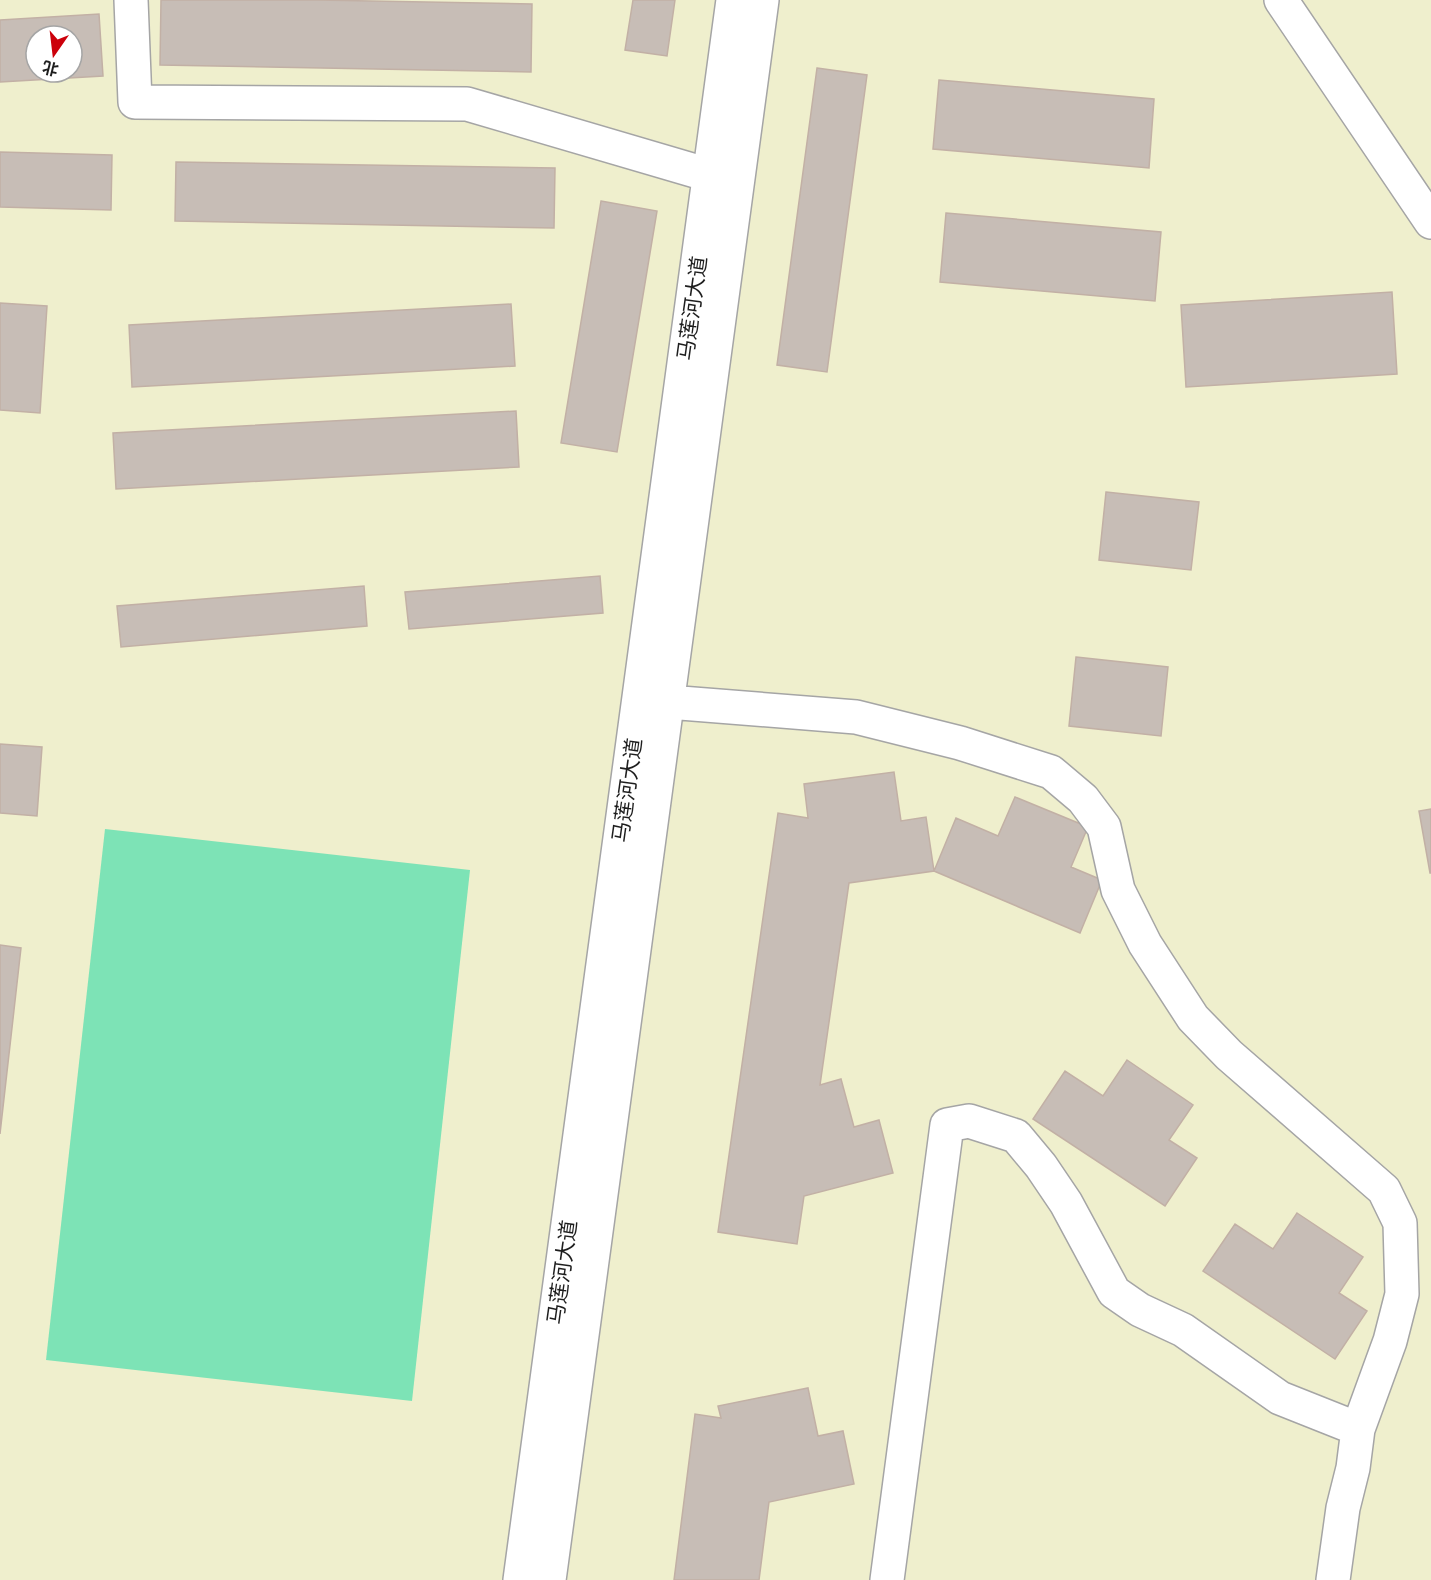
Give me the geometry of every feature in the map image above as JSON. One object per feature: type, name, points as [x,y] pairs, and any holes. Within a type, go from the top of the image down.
[{"type":"street","points":[[131,0],[135,102],[467,104],[709,175]]},
{"type":"street","name":"马莲河大道","points":[[520,1580],[733,0]]},
{"type":"street","name":"马莲河大道","points":[[549,1580],[762,0]]},
{"type":"street","points":[[1281,0],[1431,222]]},
{"type":"street","points":[[668,702],[856,717],[960,743],[1051,772],[1083,799],[1104,827],[1118,890],[1144,944],[1193,1018],[1229,1055],[1384,1190],[1400,1223],[1402,1294],[1390,1341],[1358,1429],[1353,1468],[1343,1508],[1333,1580]]},
{"type":"street","points":[[887,1580],[947,1125],[969,1121],[1016,1136],[1041,1166],[1066,1203],[1114,1292],[1140,1310],[1183,1330],[1280,1398],[1358,1429]]},
{"type":"green space","points":[[0,0],[1431,0],[1431,1580],[0,1580]]},
{"type":"green space","points":[[105,829],[470,870],[412,1401],[46,1360]]},
{"type":"building","points":[[161,0],[532,4],[531,72],[160,65]]},
{"type":"building","points":[[633,0],[675,0],[667,56],[625,50]]},
{"type":"building","points":[[99,14],[103,76],[84,77],[84,24],[24,24],[24,81],[0,82],[0,20]]},
{"type":"building","points":[[817,68],[867,75],[827,372],[777,365]]},
{"type":"building","points":[[939,80],[1154,99],[1149,168],[933,149]]},
{"type":"building","points":[[0,152],[112,155],[111,210],[0,207]]},
{"type":"building","points":[[176,162],[555,168],[554,228],[175,221]]},
{"type":"building","points":[[601,201],[657,211],[617,452],[561,443]]},
{"type":"building","points":[[946,213],[1161,232],[1155,301],[940,282]]},
{"type":"building","points":[[1392,292],[1397,374],[1186,387],[1181,305]]},
{"type":"building","points":[[0,303],[47,306],[40,413],[0,410]]},
{"type":"building","points":[[511,304],[515,366],[132,387],[129,325]]},
{"type":"building","points":[[516,411],[519,467],[116,489],[113,433]]},
{"type":"building","points":[[1106,492],[1199,502],[1191,570],[1099,560]]},
{"type":"building","points":[[600,576],[603,613],[409,629],[405,592]]},
{"type":"building","points":[[364,586],[367,626],[121,647],[117,606]]},
{"type":"building","points":[[1076,657],[1168,667],[1161,736],[1069,726]]},
{"type":"building","points":[[0,744],[42,747],[37,816],[0,813]]},
{"type":"building","points":[[894,772],[901,821],[926,817],[934,871],[849,883],[820,1085],[841,1079],[854,1127],[879,1120],[893,1173],[804,1196],[797,1244],[718,1232],[778,813],[808,818],[804,784]]},
{"type":"building","points":[[1015,797],[1088,827],[1071,867],[1102,880],[1080,933],[934,871],[956,818],[998,836]]},
{"type":"building","points":[[1431,809],[1431,873],[1430,873],[1419,811]]},
{"type":"building","points":[[0,945],[21,948],[0,1134]]},
{"type":"building","points":[[1127,1060],[1193,1105],[1169,1140],[1197,1158],[1165,1206],[1033,1119],[1065,1071],[1103,1096]]},
{"type":"building","points":[[1297,1213],[1363,1257],[1339,1293],[1367,1311],[1335,1359],[1203,1271],[1235,1224],[1273,1249]]},
{"type":"building","points":[[808,1388],[818,1436],[843,1431],[854,1484],[769,1502],[759,1580],[674,1580],[695,1414],[721,1418],[718,1406]]}]
